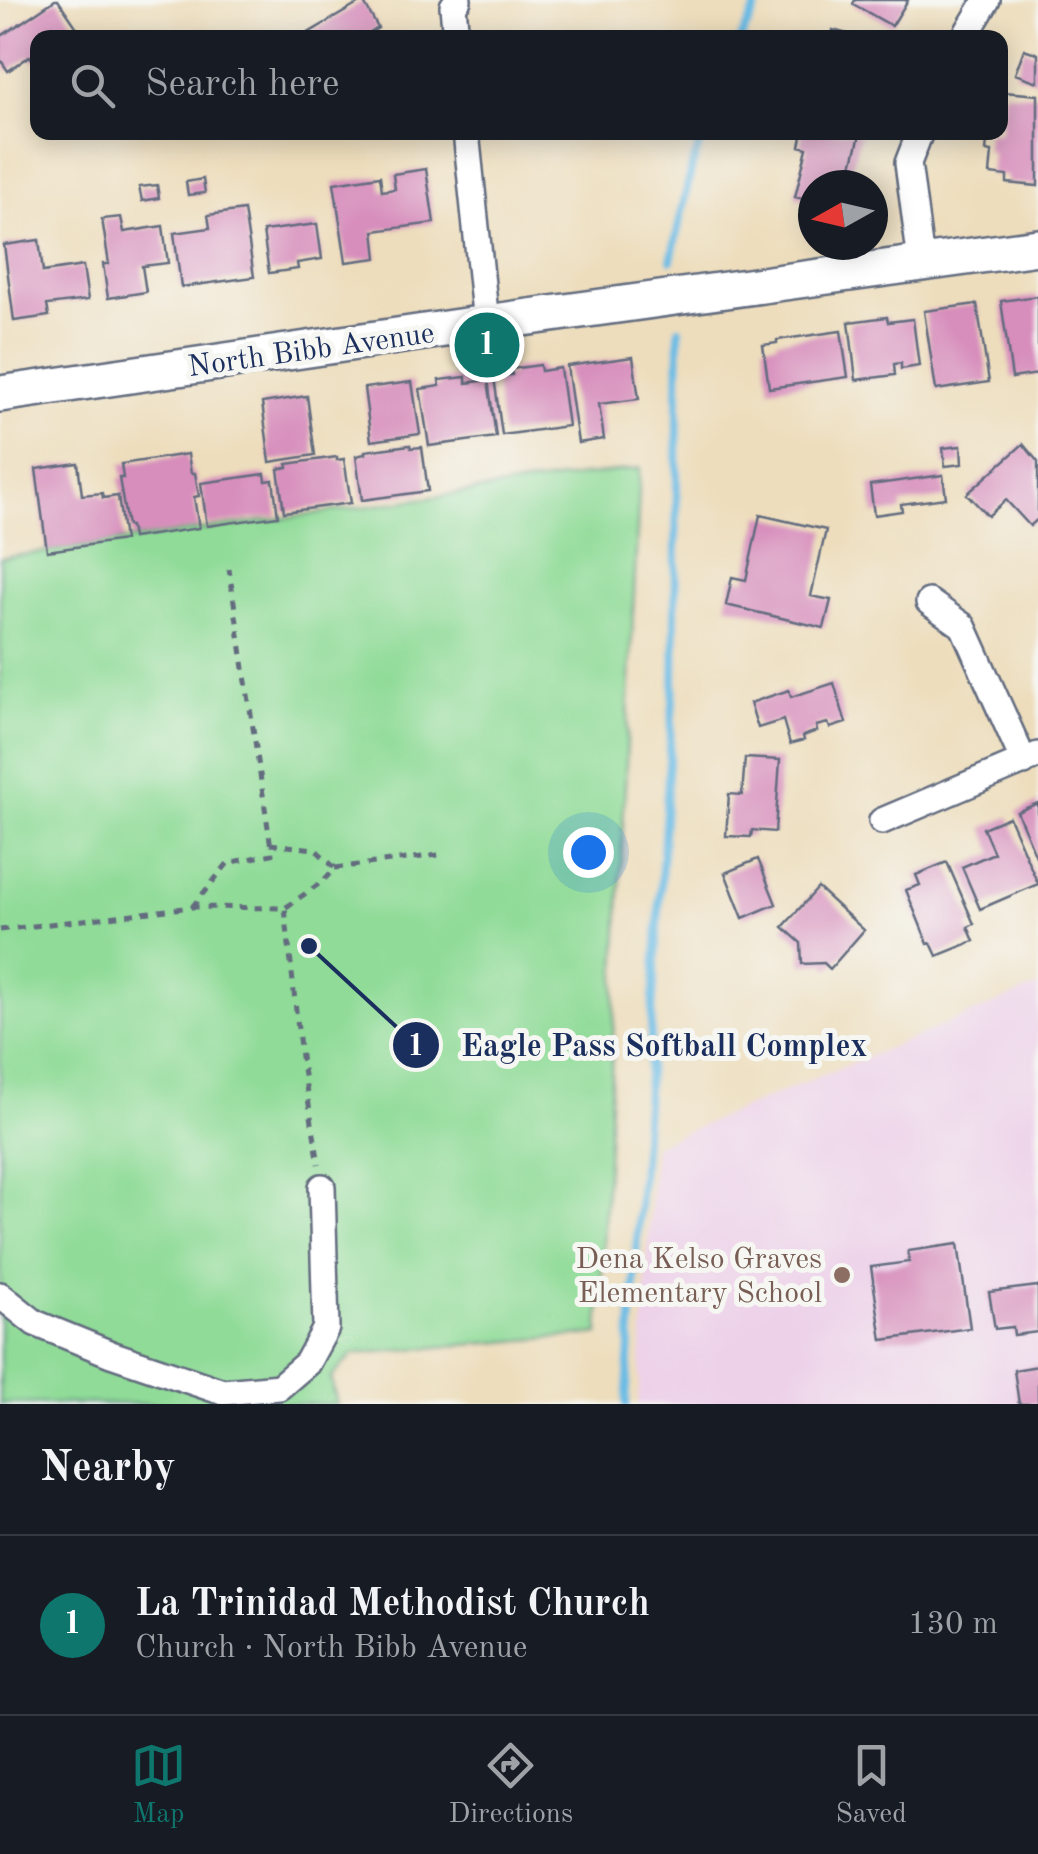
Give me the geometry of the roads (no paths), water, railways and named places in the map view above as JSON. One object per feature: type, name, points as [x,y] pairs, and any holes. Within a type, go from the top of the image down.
[{"type":"main road","name":"North Bibb Avenue","points":[[0,394],[1038,246]]},
{"type":"street","points":[[969,30],[987,0]]},
{"type":"street","points":[[453,2],[455,30]]},
{"type":"street","points":[[467,140],[486,323]]},
{"type":"street","points":[[917,140],[908,162],[921,262]]},
{"type":"street","points":[[882,821],[1031,758],[962,626],[928,602]]},
{"type":"street","points":[[0,1295],[35,1323],[222,1392],[279,1387],[307,1363],[326,1328],[322,1187]]},
{"type":"waterway","points":[[745,30],[760,0]]},
{"type":"waterway","points":[[671,260],[701,140]]},
{"type":"waterway","points":[[626,1404],[674,686],[679,329]]},
{"type":"place","name":"La Trinidad Methodist Church","points":[[487,345]]},
{"type":"place","name":"Eagle Pass Softball Complex","points":[[309,946]]},
{"type":"place","name":"Dena Kelso Graves Elementary School","points":[[842,1275]]}]
